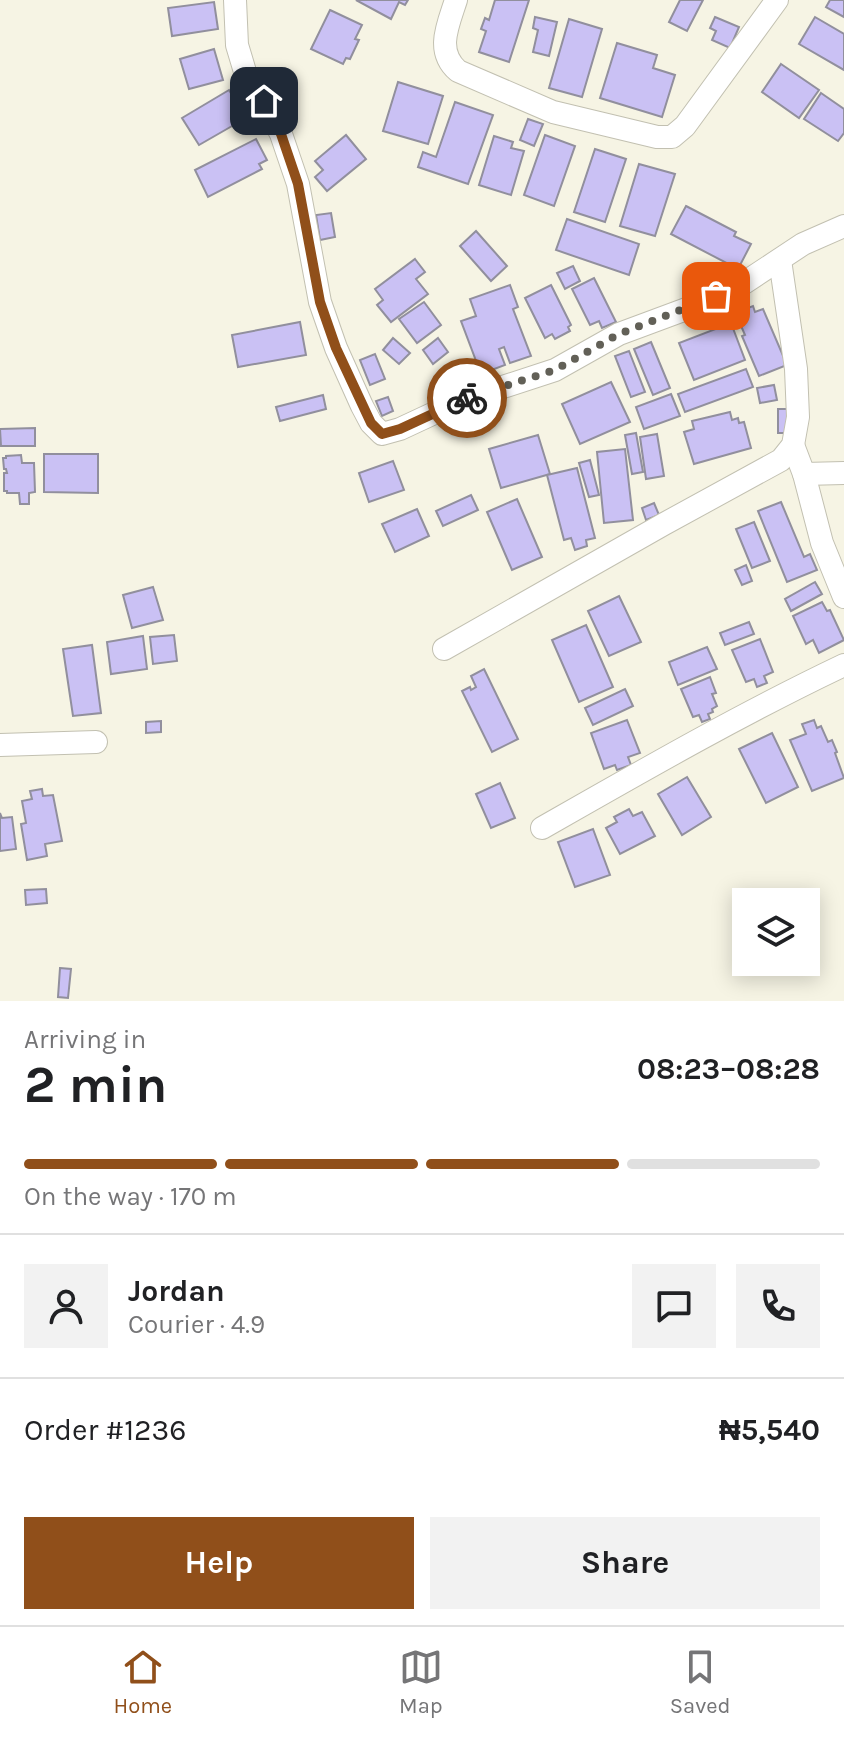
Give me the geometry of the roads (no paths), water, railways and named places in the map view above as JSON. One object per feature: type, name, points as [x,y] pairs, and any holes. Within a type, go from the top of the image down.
[{"type":"street","points":[[235,0],[237,45],[246,75],[281,134],[298,184],[320,302],[362,406],[371,423],[382,434],[400,429],[460,401],[555,370],[619,334],[744,283],[803,244],[844,226]]},
{"type":"street","points":[[456,0],[445,35],[445,53],[449,63],[458,71],[553,112],[657,137],[672,137],[685,126],[777,0]]},
{"type":"street","points":[[444,649],[781,460],[793,445],[798,417],[796,369],[780,260]]},
{"type":"street","points":[[793,445],[822,543],[844,597]]},
{"type":"street","points":[[804,474],[844,473]]},
{"type":"street","points":[[542,828],[688,745],[844,665]]},
{"type":"street","points":[[0,745],[96,742]]}]
